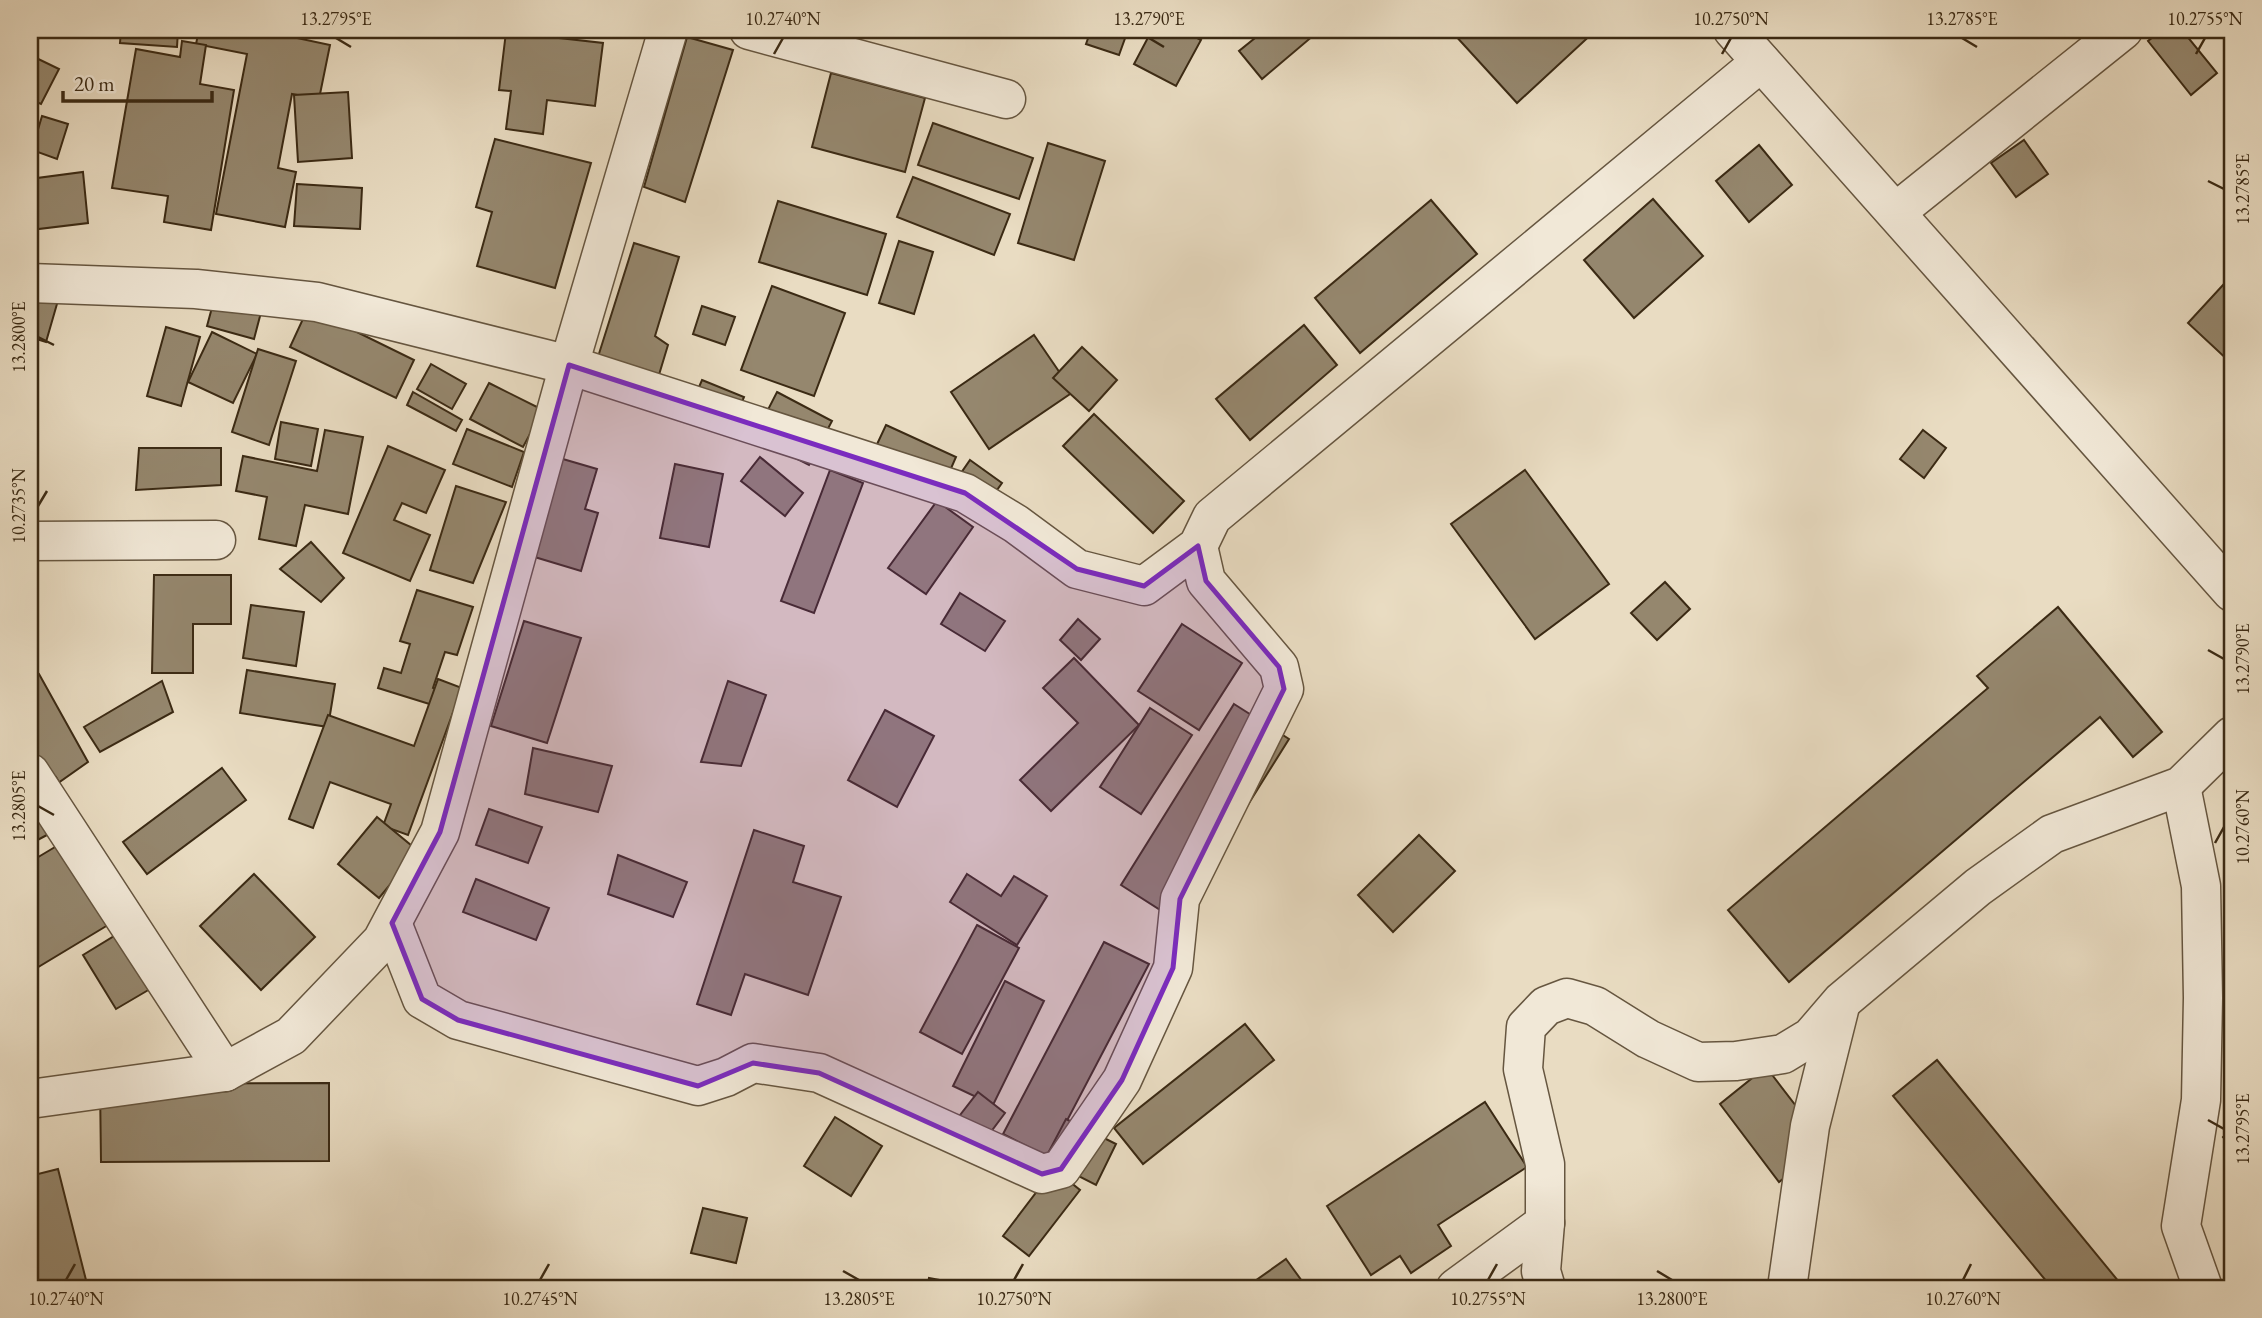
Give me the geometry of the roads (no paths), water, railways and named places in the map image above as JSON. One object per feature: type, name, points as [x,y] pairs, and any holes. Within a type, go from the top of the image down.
[{"type":"street","points":[[30,1099],[225,1072],[291,1036],[382,941],[440,832],[569,365],[668,30]]},
{"type":"street","points":[[749,30],[1006,99]]},
{"type":"street","points":[[1733,30],[2232,592]]},
{"type":"street","points":[[1896,212],[2123,30]]},
{"type":"street","points":[[30,284],[196,289],[317,302],[569,365],[965,493],[1016,524],[1077,569],[1144,586],[1198,546],[1212,517],[1761,62]]},
{"type":"street","points":[[30,541],[216,540]]},
{"type":"street","points":[[392,923],[422,999],[458,1020],[698,1086],[726,1077],[753,1063],[819,1073],[1042,1174],[1061,1169],[1128,1067],[1173,968],[1180,899],[1284,689],[1279,667],[1206,581],[1198,546]]},
{"type":"street","points":[[1546,1288],[1541,1271],[1545,1223],[1545,1164],[1522,1069],[1526,1027],[1546,1006],[1567,998],[1595,1006],[1648,1039],[1698,1062],[1783,1054],[1811,1037],[1842,1001],[1978,887],[2052,834],[2181,786],[2232,736]]},
{"type":"street","points":[[30,773],[225,1072]]},
{"type":"street","points":[[2181,786],[2201,886],[2203,998],[2201,1100],[2181,1226],[2203,1288]]},
{"type":"street","points":[[1787,1288],[1810,1126],[1842,1001]]},
{"type":"street","points":[[1456,1288],[1545,1223]]}]
